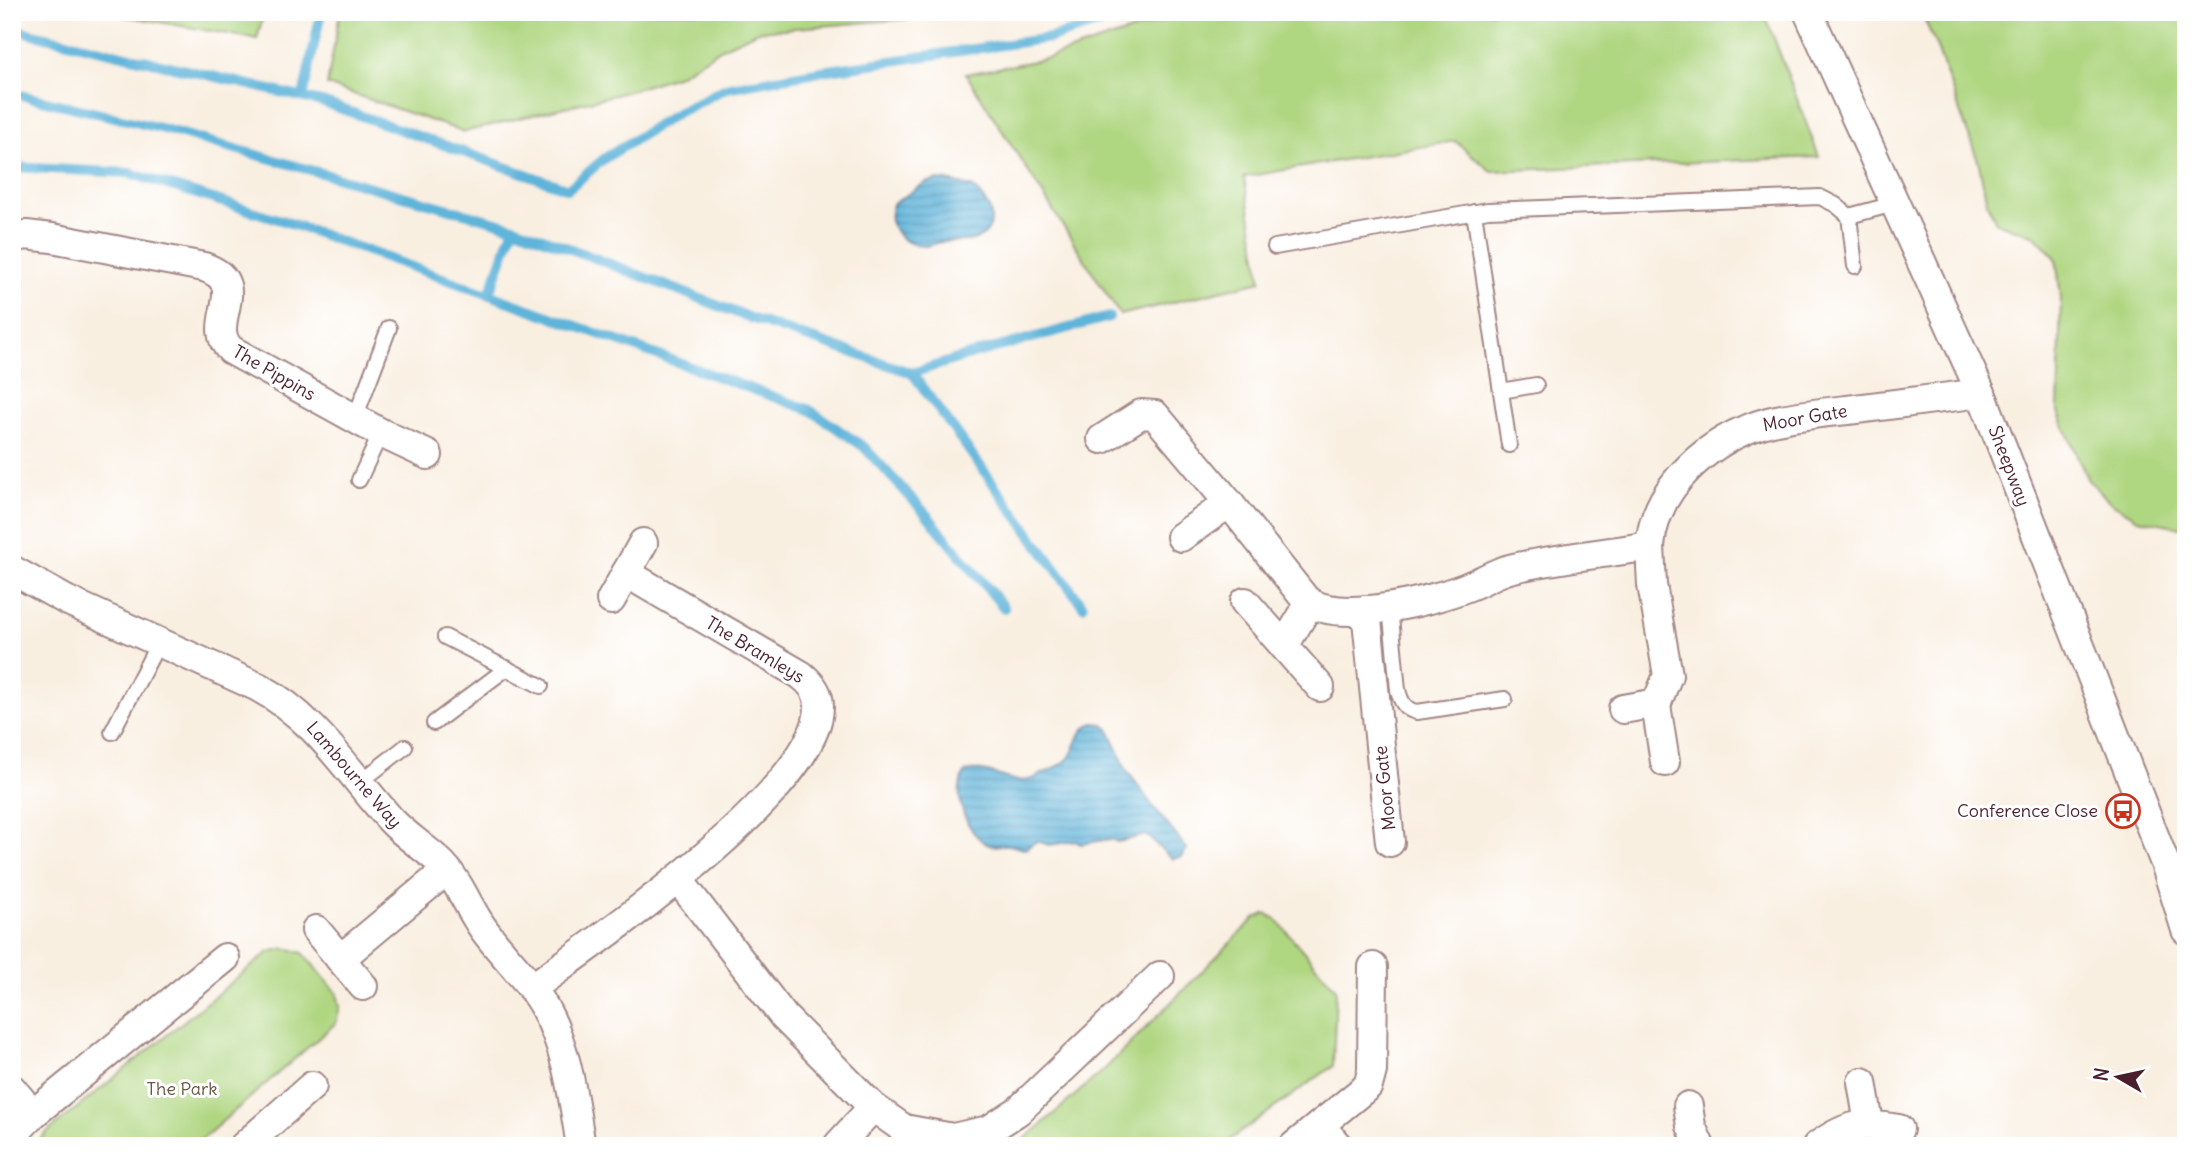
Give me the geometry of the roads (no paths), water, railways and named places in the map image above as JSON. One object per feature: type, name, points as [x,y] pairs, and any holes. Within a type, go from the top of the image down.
[{"type":"street","name":"Sheepway","points":[[1808,12],[1981,393],[2166,866],[2186,930]]},
{"type":"street","name":"The Pippins","points":[[12,238],[26,235],[52,238],[204,267],[217,272],[226,284],[228,292],[221,333],[225,345],[381,433],[428,455]]},
{"type":"street","name":"Moor Gate","points":[[1665,762],[1657,703],[1668,675],[1657,615],[1650,547],[1652,526],[1659,508],[1680,477],[1716,446],[1747,429],[1782,419],[1981,393]]},
{"type":"street","points":[[1102,439],[1141,414],[1155,415],[1310,603],[1329,611],[1378,608],[1437,598],[1508,569],[1650,547]]},
{"type":"street","points":[[1181,537],[1229,503]]},
{"type":"street","points":[[611,600],[643,543]]},
{"type":"street","name":"Lambourne Way","points":[[12,570],[66,600],[258,687],[286,704],[311,726],[393,822],[447,870],[486,933],[532,988],[550,1019],[562,1051],[581,1146]]},
{"type":"street","name":"The Bramleys","points":[[532,988],[678,879],[750,815],[784,779],[815,729],[819,704],[816,690],[801,675],[626,573]]},
{"type":"street","points":[[1245,603],[1321,687]]},
{"type":"street","points":[[1284,646],[1310,603]]},
{"type":"street","name":"Moor Gate","points":[[1378,608],[1390,842]]},
{"type":"street","points":[[1623,709],[1657,703]]},
{"type":"street","points":[[341,959],[447,870]]},
{"type":"street","points":[[678,879],[784,1017],[873,1107],[904,1129],[953,1138],[989,1130],[1018,1111],[1160,976]]},
{"type":"street","points":[[316,930],[363,986]]},
{"type":"street","points":[[12,1136],[33,1114],[225,958]]},
{"type":"street","points":[[1294,1146],[1329,1135],[1371,1078],[1373,967]]},
{"type":"street","points":[[1862,1082],[1869,1124]]},
{"type":"street","points":[[244,1146],[312,1086]]},
{"type":"street","points":[[12,1089],[33,1114]]},
{"type":"street","points":[[1688,1106],[1691,1126],[1700,1146]]},
{"type":"street","points":[[839,1144],[873,1107]]},
{"type":"street","points":[[1817,1146],[1856,1125],[1869,1124],[1899,1129]]},
{"type":"lane","points":[[1275,247],[1474,212],[1820,197],[1849,216],[1854,266]]},
{"type":"lane","points":[[1849,216],[1894,204]]},
{"type":"lane","points":[[1474,212],[1509,445]]},
{"type":"lane","points":[[355,418],[389,328]]},
{"type":"lane","points":[[1501,391],[1536,385]]},
{"type":"lane","points":[[359,480],[381,433]]},
{"type":"lane","points":[[1378,608],[1398,690],[1407,709],[1417,712],[1505,699]]},
{"type":"lane","points":[[446,637],[541,686]]},
{"type":"lane","points":[[112,732],[159,642]]},
{"type":"lane","points":[[434,723],[507,668]]},
{"type":"lane","points":[[359,783],[405,747]]},
{"type":"water","points":[[939,180],[968,186],[978,192],[991,214],[991,222],[984,235],[971,240],[926,246],[910,243],[898,234],[891,220],[893,204],[925,183]]},
{"type":"water","points":[[1094,723],[1109,729],[1126,769],[1187,849],[1181,857],[1172,859],[1146,835],[1118,842],[1110,839],[1081,844],[1075,841],[1049,845],[1037,841],[1025,849],[1009,845],[990,845],[980,839],[967,822],[960,800],[961,780],[966,772],[985,771],[1019,781],[1029,780],[1067,760],[1080,734]]},
{"type":"waterway","points":[[303,97],[321,12]]},
{"type":"waterway","points":[[12,29],[322,102],[568,189],[605,158],[677,113],[726,88],[822,71],[1050,38],[1138,12]]},
{"type":"waterway","points":[[12,93],[164,129],[514,227],[750,318],[912,373],[1083,606]]},
{"type":"waterway","points":[[12,167],[129,173],[284,221],[810,410],[864,447],[926,514],[1004,608]]},
{"type":"waterway","points":[[489,295],[514,227]]},
{"type":"waterway","points":[[912,373],[1109,317]]},
{"type":"place","name":"Conference Close","points":[[2123,811]]},
{"type":"park label","name":"The Park","points":[[182,1089]]}]
